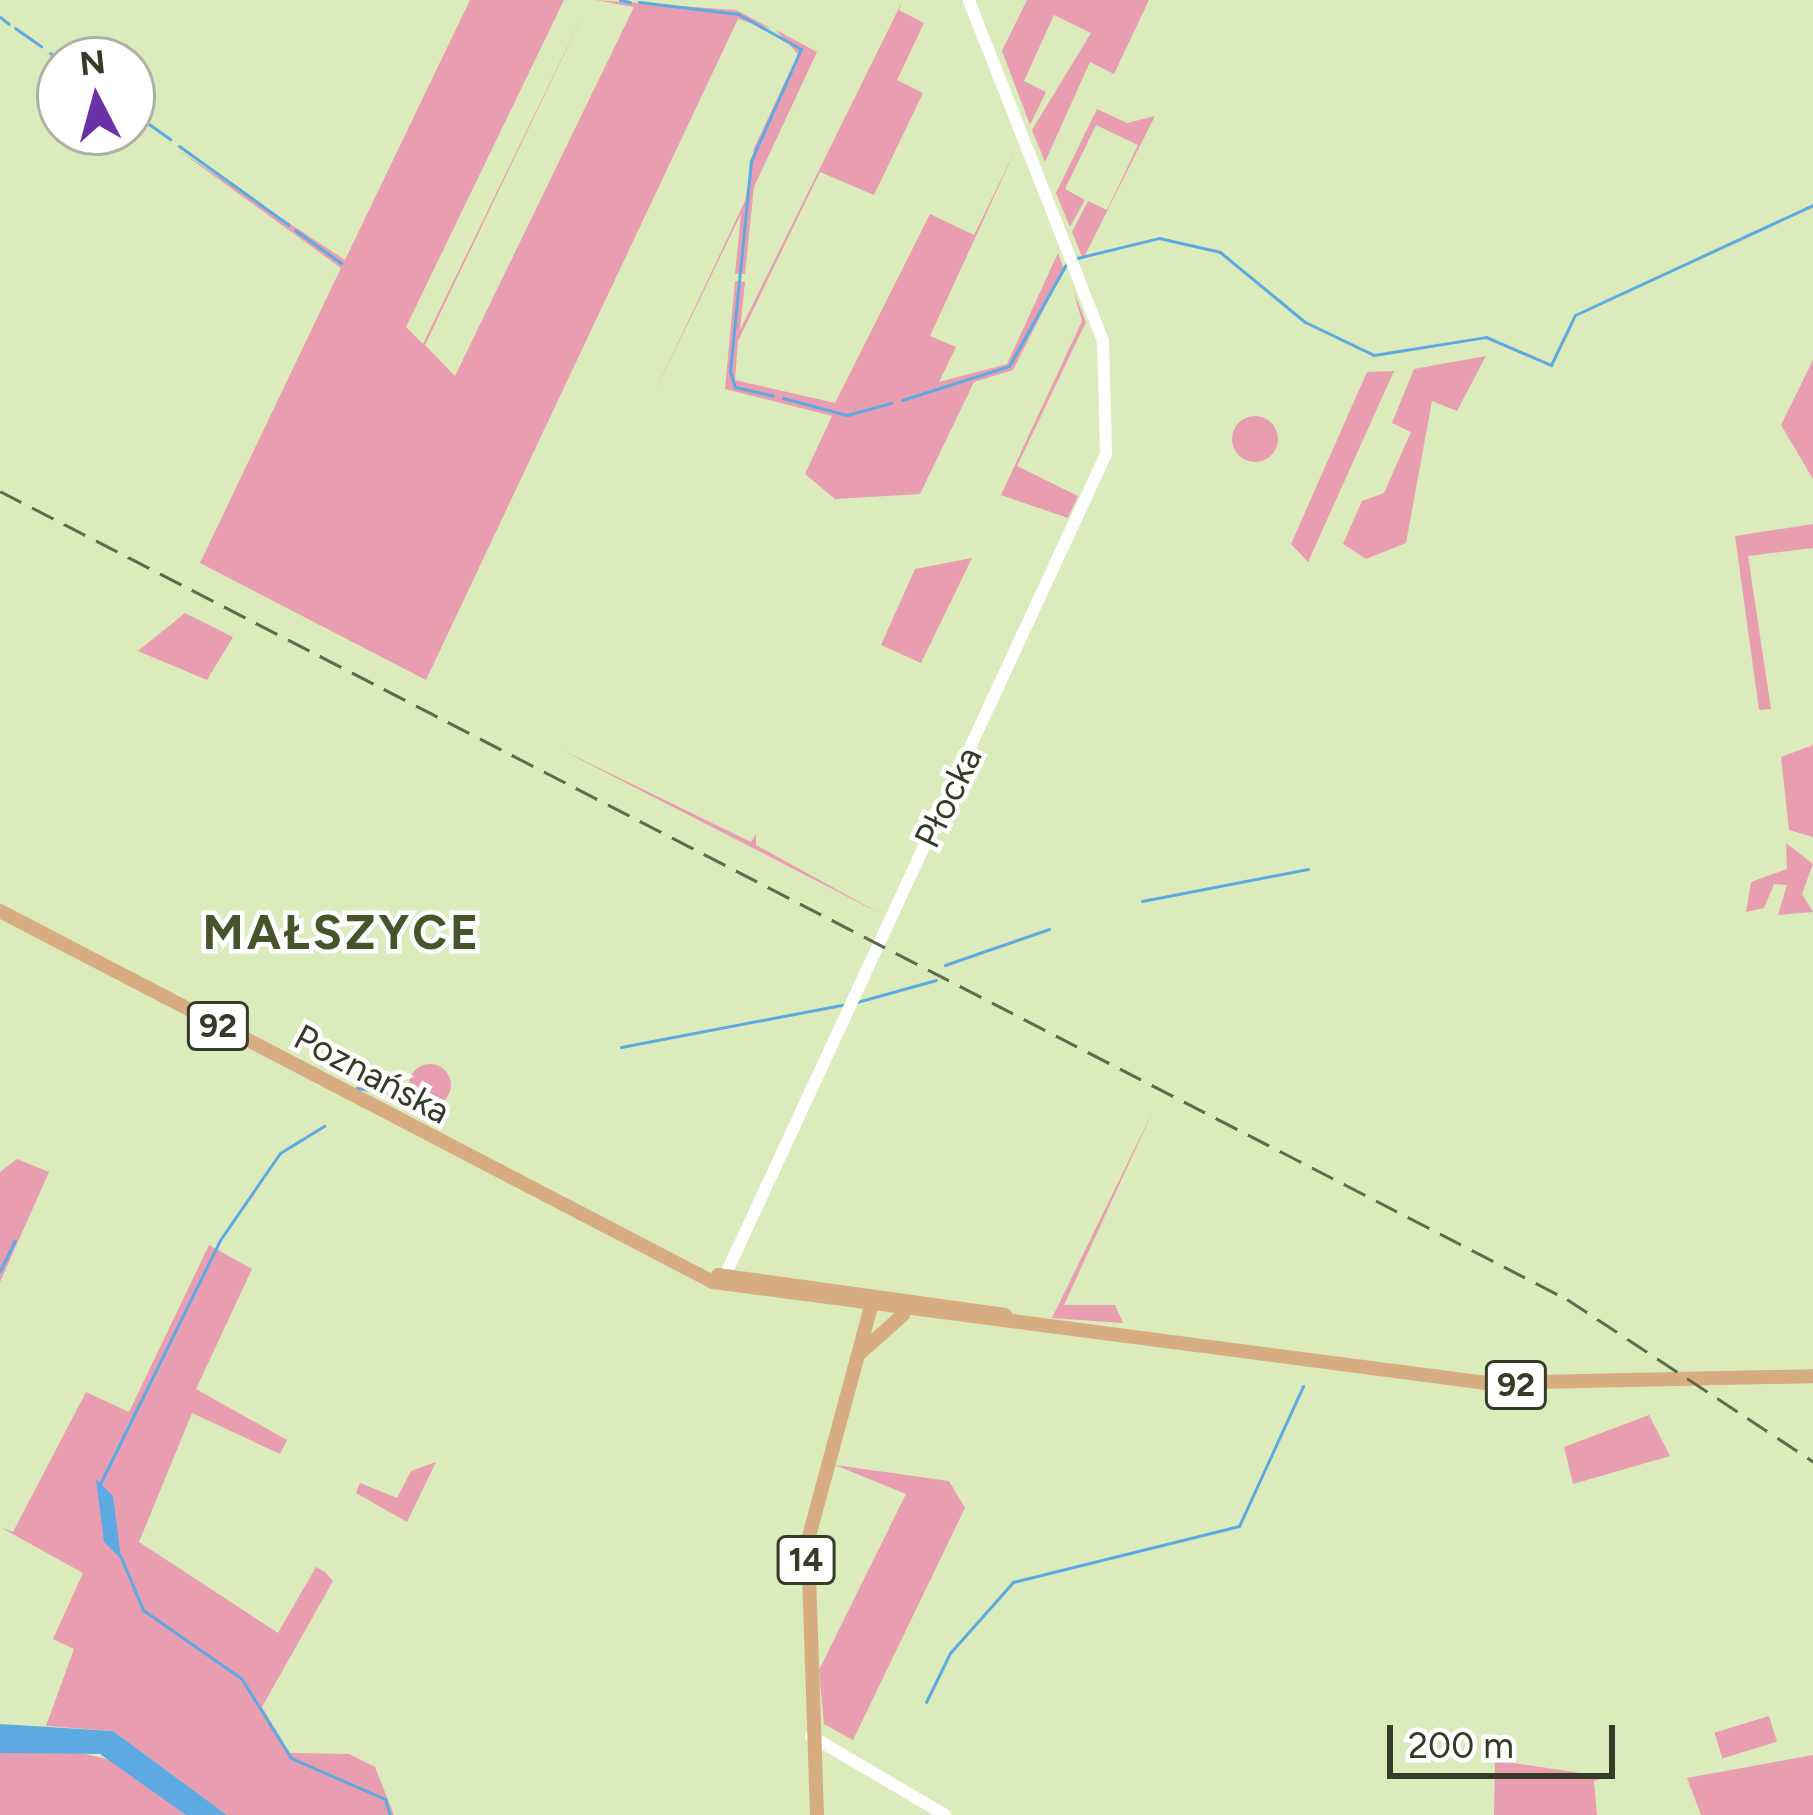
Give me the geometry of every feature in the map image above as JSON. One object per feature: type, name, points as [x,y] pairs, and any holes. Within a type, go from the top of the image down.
[{"type":"main road","name":"Płocka","points":[[715,1276],[1096,487],[1112,412],[1104,346],[969,0]]},
{"type":"main road","name":"Poznańska","points":[[0,911],[589,1223],[715,1276],[822,1301],[910,1306]]},
{"type":"main road","name":"Płocka","points":[[715,1276],[733,1253],[737,1236]]},
{"type":"main road","points":[[733,1253],[743,1278]]},
{"type":"main road","name":"Poznańska","points":[[715,1276],[1086,1331],[1517,1385],[1813,1376]]},
{"type":"main road","points":[[859,1294],[871,1307]]},
{"type":"main road","points":[[822,1301],[853,1316],[857,1352]]},
{"type":"main road","name":"14","points":[[857,1352],[880,1324],[910,1306]]},
{"type":"main road","name":"14","points":[[817,1815],[806,1558],[845,1388],[871,1307]]},
{"type":"main road","points":[[811,1736],[945,1815]]},
{"type":"shaded area","points":[[470,0],[564,0],[406,327],[423,344],[590,0],[425,345],[455,376],[634,7],[595,0],[736,10],[772,29],[738,19],[426,680],[200,563],[341,268],[177,149],[345,260]]},
{"type":"shaded area","points":[[903,0],[899,10],[924,23],[897,80],[923,93],[874,195],[820,172],[738,341],[735,380],[835,403],[930,214],[974,235],[1016,149],[930,336],[956,347],[939,382],[1007,364],[1058,253],[1064,270],[1013,370],[974,382],[920,494],[835,499],[805,474],[832,416],[725,389],[735,281],[745,282],[740,330]]},
{"type":"shaded area","points":[[1027,0],[1149,0],[1114,74],[1090,62],[1045,162],[1032,130],[1091,33],[1054,15],[1024,81],[1046,92],[1030,125],[1002,51]]},
{"type":"shaded area","points":[[776,30],[817,52],[754,187],[745,274],[735,274],[741,214],[652,398],[745,201],[754,148],[798,54]]},
{"type":"shaded area","points":[[1097,109],[1127,123],[1155,116],[1083,259],[1072,232],[1088,201],[1107,210],[1138,145],[1096,125],[1065,189],[1085,200],[1070,227],[1056,193]]},
{"type":"shaded area","points":[[1073,290],[1086,322],[1017,466],[1078,496],[1068,518],[1001,495],[1082,321]]},
{"type":"shaded area","points":[[1486,356],[1457,411],[1432,401],[1406,543],[1366,559],[1343,544],[1362,501],[1384,493],[1411,432],[1392,423],[1414,369]]},
{"type":"shaded area","points":[[1813,360],[1813,479],[1781,425]]},
{"type":"shaded area","points":[[1394,371],[1308,562],[1291,544],[1367,372]]},
{"type":"shaded area","points":[[1255,416],[1271,423],[1278,439],[1271,455],[1255,462],[1239,455],[1232,439],[1239,423]]},
{"type":"shaded area","points":[[1813,524],[1813,548],[1748,556],[1771,709],[1759,710],[1735,536]]},
{"type":"shaded area","points":[[972,558],[921,663],[881,645],[915,569]]},
{"type":"shaded area","points":[[185,613],[233,637],[207,680],[138,651]]},
{"type":"shaded area","points":[[1813,745],[1813,837],[1789,830],[1781,757]]},
{"type":"shaded area","points":[[558,748],[751,842],[756,834],[756,845],[881,914]]},
{"type":"shaded area","points":[[1786,843],[1813,864],[1802,894],[1813,912],[1778,915],[1787,885],[1774,884],[1764,908],[1746,912],[1751,882],[1787,869]]},
{"type":"shaded area","points":[[430,1064],[445,1070],[451,1085],[445,1100],[430,1106],[415,1100],[409,1085],[415,1070]]},
{"type":"shaded area","points":[[1154,1109],[1064,1305],[1115,1305],[1123,1323],[1052,1318]]},
{"type":"shaded area","points":[[17,1159],[49,1172],[0,1282],[0,1172]]},
{"type":"shaded area","points":[[209,1245],[252,1269],[196,1389],[287,1440],[280,1454],[192,1413],[139,1542],[278,1633],[316,1567],[325,1572],[333,1581],[262,1707],[290,1753],[349,1754],[375,1767],[394,1815],[227,1815],[113,1731],[46,1726],[74,1649],[53,1639],[83,1573],[0,1527],[13,1532],[86,1392],[129,1412]]},
{"type":"shaded area","points":[[1649,1415],[1670,1456],[1573,1484],[1564,1447]]},
{"type":"shaded area","points":[[436,1462],[407,1522],[356,1493],[360,1483],[397,1498],[411,1471]]},
{"type":"shaded area","points":[[835,1465],[949,1481],[965,1508],[853,1740],[824,1724],[819,1670],[906,1494]]},
{"type":"shaded area","points":[[1769,1716],[1777,1742],[1722,1758],[1714,1733]]},
{"type":"shaded area","points":[[60,1748],[115,1761],[186,1815],[0,1815],[0,1753]]},
{"type":"shaded area","points":[[1813,1755],[1813,1815],[1701,1815],[1687,1778]]},
{"type":"shaded area","points":[[1495,1760],[1607,1777],[1594,1781],[1597,1815],[1494,1815]]},
{"type":"water","points":[[96,1479],[113,1496],[121,1559],[104,1542]]},
{"type":"water","points":[[0,1724],[113,1731],[227,1815],[186,1815],[100,1754],[0,1753]]},
{"type":"waterway","points":[[620,0],[630,2]]},
{"type":"waterway","points":[[639,2],[738,14],[801,49],[751,161],[730,371],[735,387],[773,396]]},
{"type":"waterway","points":[[0,17],[9,24]]},
{"type":"waterway","points":[[15,28],[36,43]]},
{"type":"waterway","points":[[156,129],[170,139]]},
{"type":"waterway","points":[[179,146],[289,225]]},
{"type":"waterway","points":[[1077,258],[1159,238],[1220,252],[1305,322],[1374,355],[1486,337],[1551,365],[1575,315],[1813,205]]},
{"type":"waterway","points":[[295,230],[341,263]]},
{"type":"waterway","points":[[902,400],[1009,366],[1068,261]]},
{"type":"waterway","points":[[783,398],[847,415],[891,403]]},
{"type":"waterway","points":[[1142,901],[1308,869]]},
{"type":"waterway","points":[[945,965],[1049,929]]},
{"type":"waterway","points":[[857,1002],[936,980]]},
{"type":"waterway","points":[[621,1047],[847,1004]]},
{"type":"waterway","points":[[357,1088],[387,1093]]},
{"type":"waterway","points":[[100,1484],[220,1240],[280,1153],[324,1126]]},
{"type":"waterway","points":[[0,1271],[15,1240]]},
{"type":"waterway","points":[[926,1702],[950,1653],[1013,1582],[1239,1526],[1303,1386]]},
{"type":"waterway","points":[[120,1555],[143,1610],[241,1678],[291,1758],[385,1799],[390,1815]]},
{"type":"railway","points":[[0,491],[1567,1299],[1813,1461]]},
{"type":"district","name":"MAŁSZYCE","points":[[342,933]]}]
